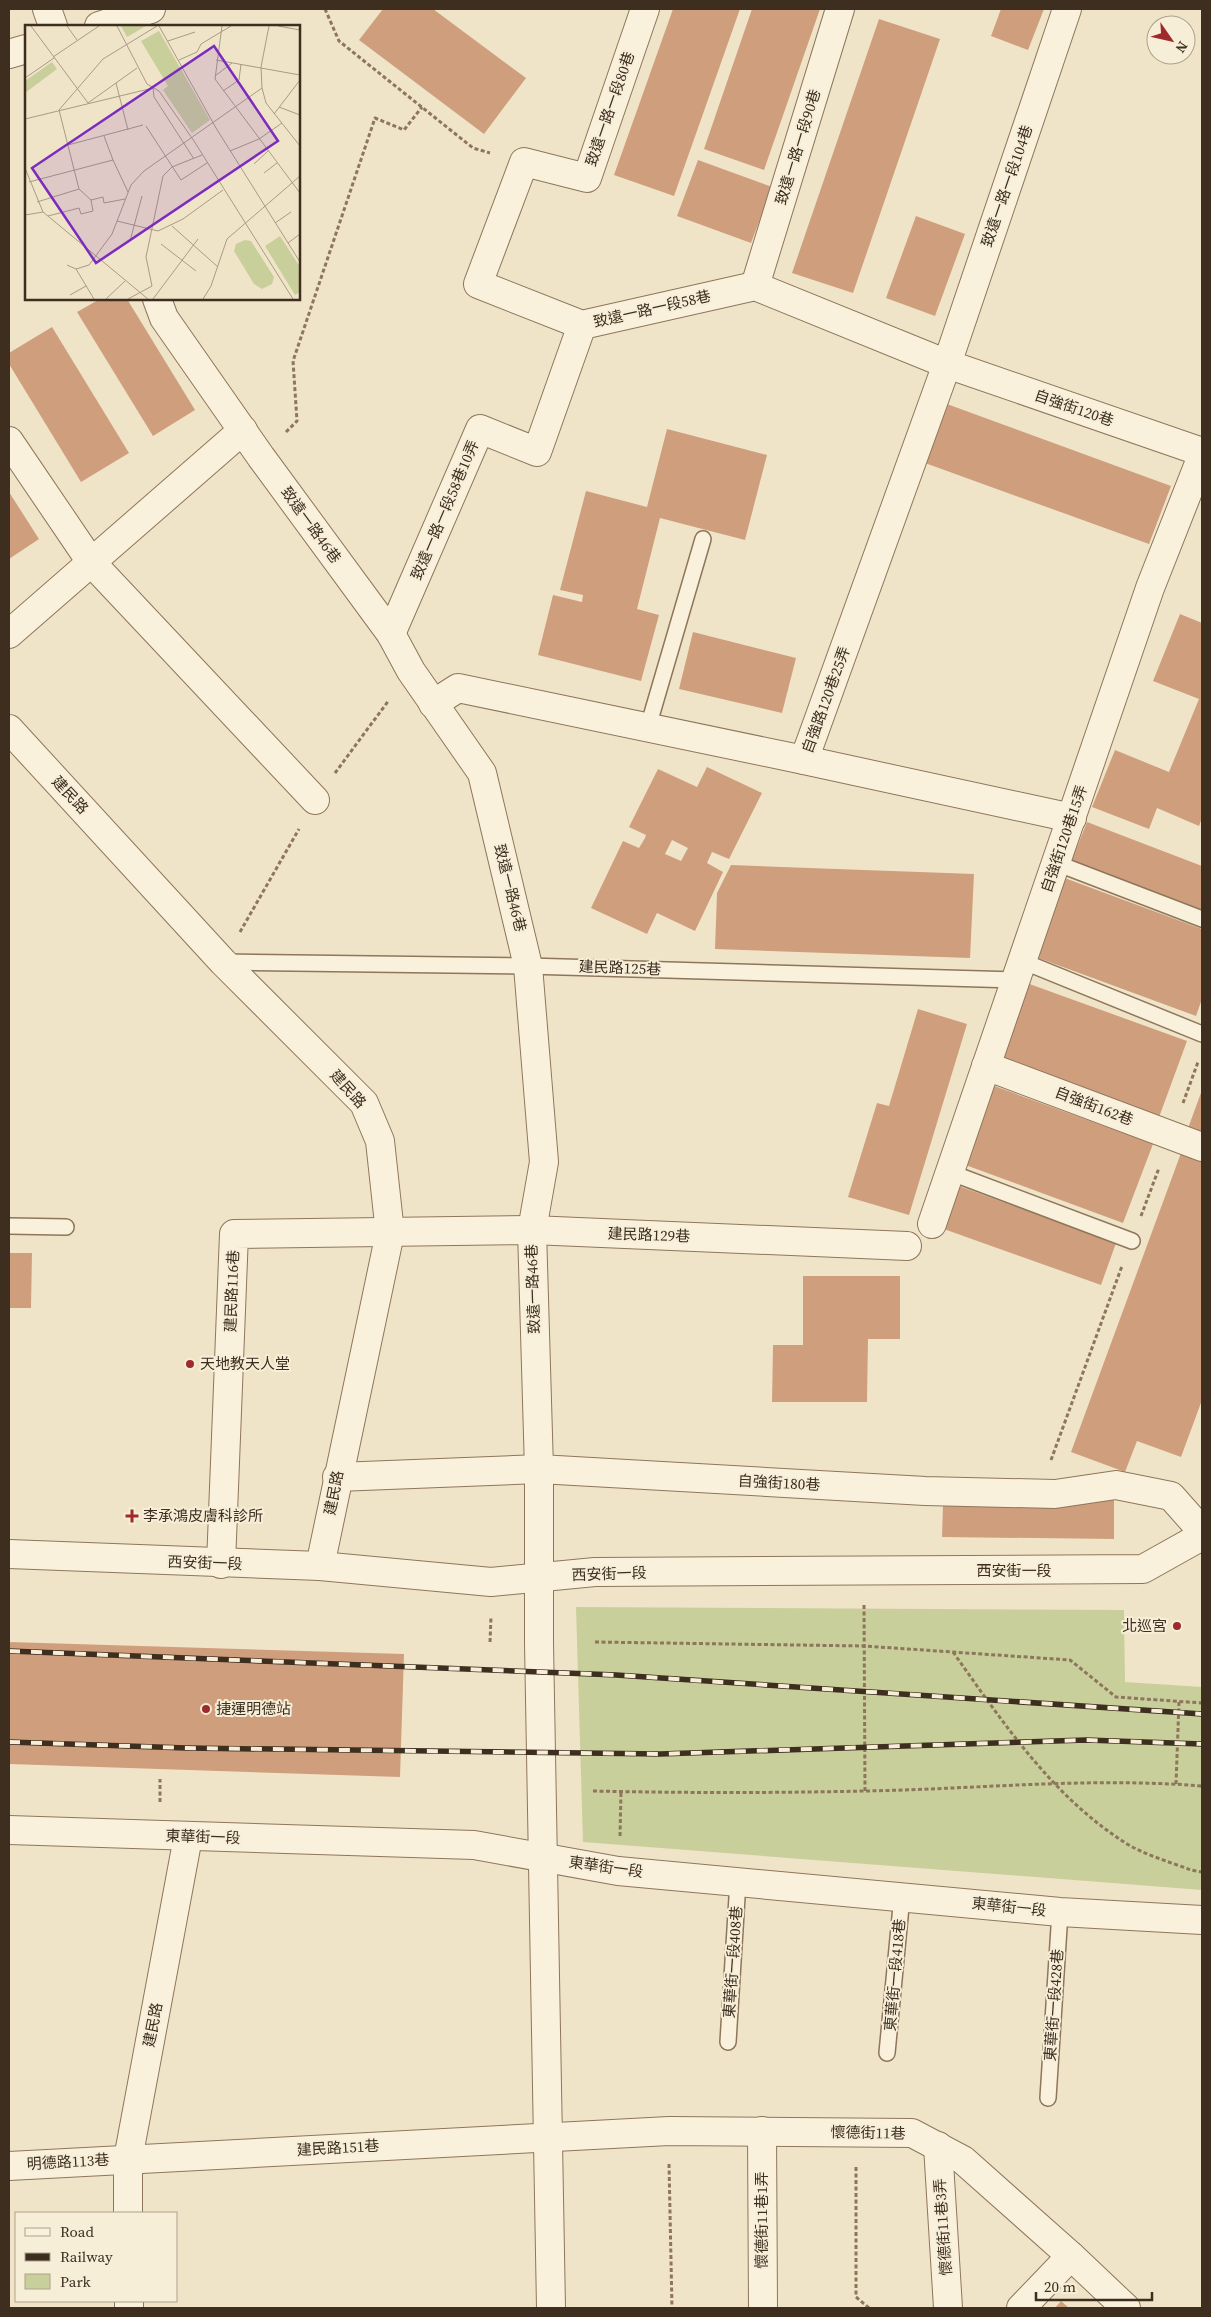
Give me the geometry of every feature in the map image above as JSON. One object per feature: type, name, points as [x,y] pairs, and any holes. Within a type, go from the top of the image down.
[{"type":"street","points":[[47,9],[53,25]]},
{"type":"street","points":[[102,25],[151,9]]},
{"type":"street","name":"致遠一路一段80巷","points":[[524,162],[587,178],[645,9]]},
{"type":"street","name":"致遠一路一段90巷","points":[[756,286],[840,9]]},
{"type":"street","name":"致遠一路一段104巷","points":[[947,364],[1067,9]]},
{"type":"street","points":[[9,54],[25,49]]},
{"type":"street","name":"致遠一路一段58巷","points":[[524,162],[478,284],[582,325],[756,286]]},
{"type":"street","points":[[756,286],[947,364]]},
{"type":"street","name":"致遠一路46巷","points":[[157,300],[164,318],[261,458],[391,634],[411,671],[482,773],[528,966],[544,1162],[532,1230],[539,1469],[539,1642],[551,2308]]},
{"type":"street","name":"致遠一路一段58巷10弄","points":[[391,634],[480,429],[537,452],[582,325]]},
{"type":"street","name":"自強街120巷","points":[[947,364],[1202,452]]},
{"type":"street","name":"自強路120巷25弄","points":[[433,704],[458,688],[804,760],[947,364]]},
{"type":"street","points":[[9,634],[243,430]]},
{"type":"street","points":[[9,441],[91,562],[315,800]]},
{"type":"street","name":"自強街120巷15弄","points":[[932,1224],[1150,588],[1202,456]]},
{"type":"street","name":"建民路","points":[[9,729],[224,962],[364,1103],[380,1141],[390,1233],[337,1477],[320,1566]]},
{"type":"street","points":[[804,760],[1072,818]]},
{"type":"street","name":"自強街162巷","points":[[986,1066],[1202,1147]]},
{"type":"street","name":"建民路129巷","points":[[390,1233],[532,1230],[907,1246]]},
{"type":"street","name":"建民路116巷","points":[[221,1564],[234,1234],[390,1233]]},
{"type":"street","name":"自強街180巷","points":[[337,1477],[539,1469],[925,1491],[1055,1494],[1116,1484],[1171,1496],[1202,1532]]},
{"type":"street","name":"西安街一段","points":[[9,1554],[221,1564],[320,1566],[491,1582],[595,1572],[1143,1570],[1202,1536]]},
{"type":"street","name":"東華街一段","points":[[9,1830],[474,1845],[618,1871],[1060,1912],[1202,1920]]},
{"type":"street","name":"建民路","points":[[128,2212],[128,2159],[188,1837]]},
{"type":"street","name":"懷德街11巷","points":[[547,2138],[669,2130],[912,2133],[963,2160],[1071,2256],[1126,2308]]},
{"type":"street","name":"懷德街11巷1弄","points":[[762,2131],[763,2308]]},
{"type":"street","name":"建民路151巷","points":[[128,2159],[547,2138]]},
{"type":"street","name":"懷德街11巷3弄","points":[[938,2146],[948,2308]]},
{"type":"street","name":"明德路113巷","points":[[9,2166],[128,2159]]},
{"type":"street","points":[[1021,2308],[1071,2256]]},
{"type":"lane","points":[[648,727],[702,539]]},
{"type":"lane","points":[[1056,863],[1202,920]]},
{"type":"lane","name":"建民路125巷","points":[[224,962],[1019,971]]},
{"type":"lane","points":[[1019,971],[1202,1034]]},
{"type":"lane","points":[[949,1172],[1132,1241]]},
{"type":"lane","points":[[9,1226],[66,1227]]},
{"type":"lane","name":"東華街一段408巷","points":[[728,2042],[738,1881]]},
{"type":"lane","name":"東華街一段418巷","points":[[887,2053],[902,1896]]},
{"type":"lane","name":"東華街一段428巷","points":[[1048,2098],[1060,1912]]},
{"type":"path","points":[[325,9],[339,41],[473,148],[524,162]]},
{"type":"path","points":[[261,458],[297,421],[293,361],[375,118],[404,130],[422,107]]},
{"type":"path","points":[[1039,1493],[1199,1061]]},
{"type":"path","points":[[864,1572],[866,1792]]},
{"type":"path","points":[[490,1642],[491,1613]]},
{"type":"path","points":[[595,1642],[864,1646],[1070,1660],[1116,1697],[1202,1703]]},
{"type":"path","points":[[953,1652],[1013,1737],[1070,1800],[1125,1842],[1191,1870],[1202,1872]]},
{"type":"path","points":[[1176,1784],[1179,1702]]},
{"type":"path","points":[[593,1792],[866,1792],[1056,1784],[1176,1784],[1202,1786]]},
{"type":"path","points":[[620,1792],[620,1846]]},
{"type":"path","points":[[669,2130],[672,2308]]},
{"type":"path","points":[[856,2132],[856,2297],[869,2308]]},
{"type":"green space","points":[[576,1607],[1124,1610],[1125,1682],[1202,1687],[1202,1890],[583,1842]]},
{"type":"building","points":[[383,9],[433,9],[526,78],[484,134],[359,40]]},
{"type":"building","points":[[673,9],[740,9],[674,196],[614,175]]},
{"type":"building","points":[[752,9],[820,9],[764,170],[704,149]]},
{"type":"building","points":[[1001,9],[1044,9],[1028,50],[991,36]]},
{"type":"building","points":[[879,19],[940,39],[853,293],[792,273]]},
{"type":"building","points":[[698,160],[772,187],[751,243],[677,216]]},
{"type":"building","points":[[916,216],[965,234],[935,316],[886,298]]},
{"type":"building","points":[[98,300],[128,300],[195,410],[153,436],[77,312]]},
{"type":"building","points":[[52,327],[129,453],[81,482],[9,364],[9,353]]},
{"type":"building","points":[[947,404],[1171,486],[1149,544],[925,463]]},
{"type":"building","points":[[667,429],[767,455],[745,540],[660,518],[637,609],[659,615],[641,681],[538,655],[553,595],[582,602],[583,595],[560,590],[586,491],[647,507]]},
{"type":"building","points":[[9,492],[39,539],[9,559]]},
{"type":"building","points":[[1180,614],[1202,623],[1202,818],[1199,826],[1157,808],[1149,829],[1092,807],[1115,750],[1169,772],[1199,699],[1153,681]]},
{"type":"building","points":[[693,632],[796,658],[782,713],[679,689]]},
{"type":"building","points":[[707,767],[762,793],[729,859],[712,852],[707,863],[723,872],[695,931],[657,913],[647,934],[591,908],[623,841],[639,848],[645,838],[646,835],[629,827],[658,769],[697,787]],"holes":[[[672,840],[688,848],[681,861],[665,854]]]},
{"type":"building","points":[[1087,822],[1202,866],[1202,913],[1071,862]]},
{"type":"building","points":[[731,865],[974,874],[970,958],[715,949],[717,893]]},
{"type":"building","points":[[1062,877],[1202,929],[1202,999],[1196,1016],[1033,956]]},
{"type":"building","points":[[1024,982],[1187,1041],[1158,1120],[995,1061]]},
{"type":"building","points":[[918,1009],[967,1024],[909,1215],[848,1197],[877,1103],[889,1106]]},
{"type":"building","points":[[989,1084],[1153,1144],[1123,1223],[960,1163]]},
{"type":"building","points":[[1202,1090],[1202,1137],[1187,1131]]},
{"type":"building","points":[[1181,1153],[1202,1161],[1202,1400],[1181,1457],[1137,1441],[1125,1472],[1071,1452]]},
{"type":"building","points":[[956,1185],[1116,1243],[1101,1285],[941,1228]]},
{"type":"building","points":[[9,1253],[32,1253],[31,1308],[9,1308]]},
{"type":"building","points":[[803,1276],[900,1276],[900,1339],[868,1339],[867,1402],[772,1402],[773,1345],[803,1345]]},
{"type":"building","points":[[1114,1495],[1114,1539],[942,1537],[943,1505],[1060,1506]]},
{"type":"building","name":"捷運明德站","points":[[9,1642],[404,1654],[400,1777],[9,1764]]},
{"type":"building","points":[[1061,2301],[1069,2308],[1055,2308]]},
{"type":"railway","points":[[9,1651],[616,1675],[1202,1714]]},
{"type":"railway","points":[[9,1742],[186,1748],[660,1754],[1086,1740],[1202,1744]]},
{"type":"place","name":"天地教天人堂","points":[[190,1364]]},
{"type":"place","name":"李承鴻皮膚科診所","points":[[132,1516]]},
{"type":"place","name":"北巡宮","points":[[1177,1626]]},
{"type":"place","name":"捷運明德站","points":[[206,1709]]}]
